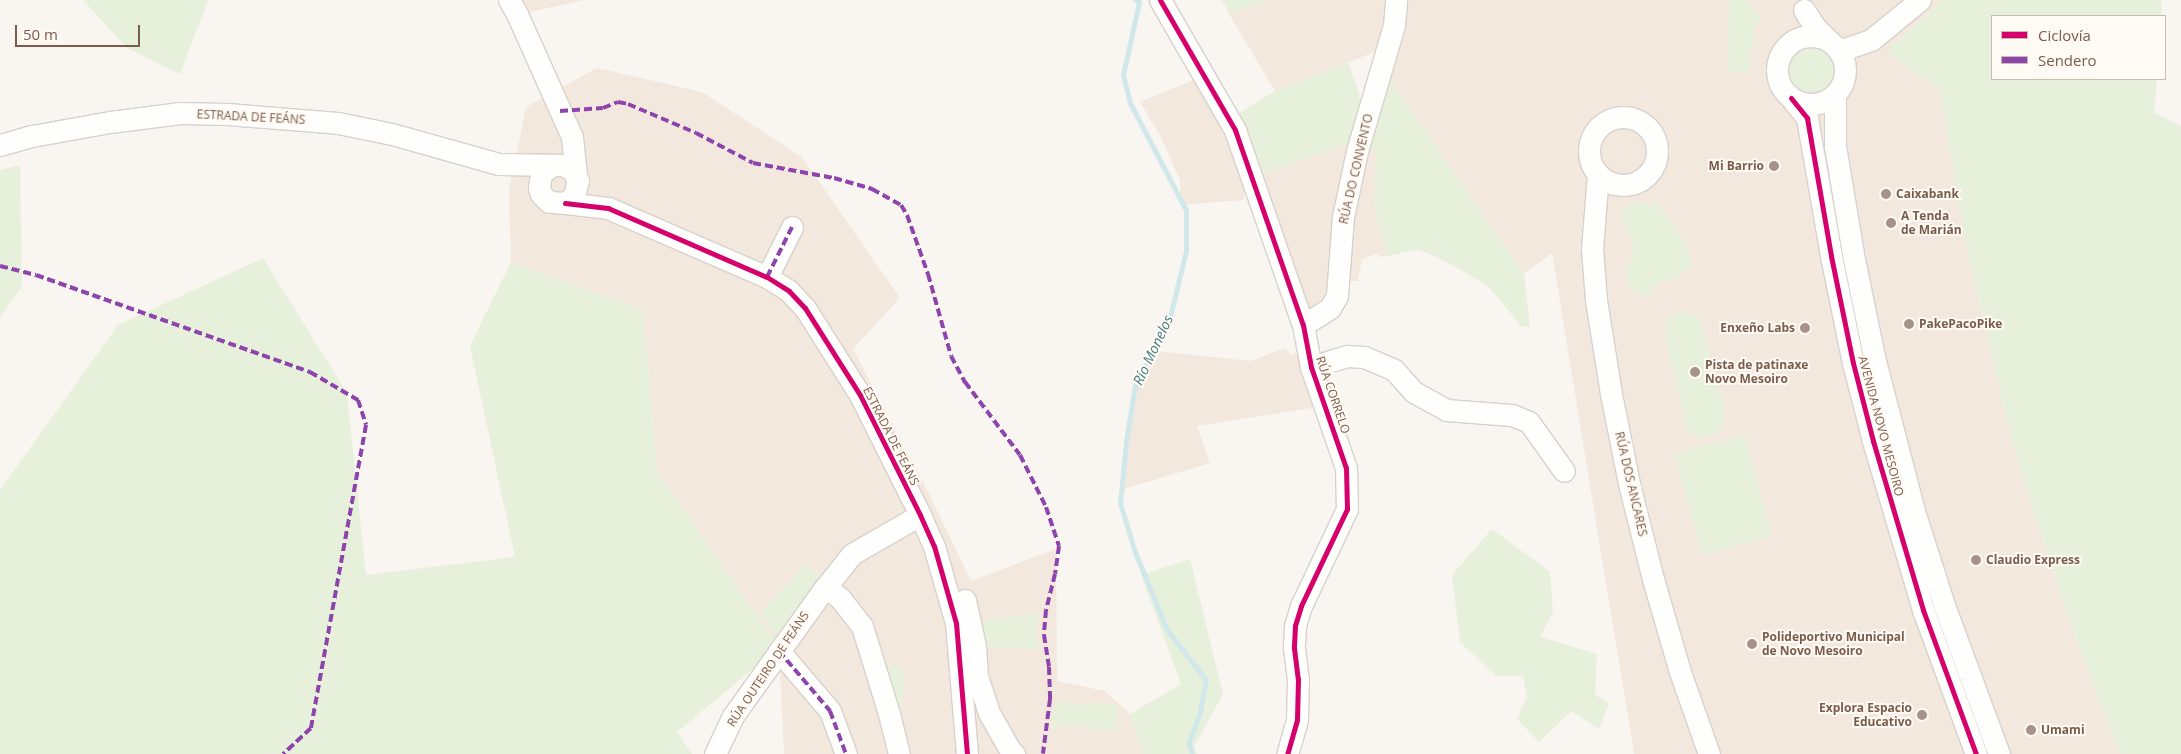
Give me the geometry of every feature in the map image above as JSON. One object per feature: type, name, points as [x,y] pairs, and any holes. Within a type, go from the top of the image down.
[{"type":"street","points":[[509,0],[560,112],[566,171],[574,196],[565,202]]},
{"type":"street","name":"RÚA CORRELO","points":[[1160,0],[1235,130],[1303,325],[1311,367],[1340,445],[1346,468],[1349,495],[1343,522],[1301,606],[1295,626],[1294,648],[1298,679],[1297,720],[1287,754]]},
{"type":"street","name":"RÚA DO CONVENTO","points":[[1303,325],[1330,308],[1337,296],[1343,217],[1357,152],[1394,25],[1396,0]]},
{"type":"street","points":[[1804,5],[1802,28],[1796,39],[1787,46],[1780,56],[1777,67],[1778,79],[1783,90],[1791,98],[1802,103],[1814,104],[1825,102],[1838,90],[1858,65],[1871,40],[1920,0]]},
{"type":"street","points":[[1804,5],[1815,27],[1834,47],[1844,62],[1844,73],[1838,90]]},
{"type":"street","points":[[1796,39],[1808,36],[1820,37],[1834,47],[1871,40]]},
{"type":"street","name":"AVENIDA NOVO MESOIRO","points":[[1838,90],[1835,146],[1853,254],[1875,362],[1914,511],[1945,608],[1998,754]]},
{"type":"street","name":"AVENIDA NOVO MESOIRO","points":[[1791,98],[1807,118],[1841,305],[1873,441],[1923,610],[1976,754]]},
{"type":"street","name":"ESTRADA DE FEÁNS","points":[[0,145],[32,136],[110,122],[180,113],[228,114],[338,123],[392,134],[499,164],[566,171],[608,208]]},
{"type":"street","name":"RÚA DOS ANCARES","points":[[1618,185],[1630,184],[1641,180],[1650,172],[1655,161],[1656,149],[1654,138],[1647,128],[1638,121],[1627,117],[1615,118],[1604,123],[1590,141],[1589,153],[1591,164],[1598,174],[1597,206],[1592,249],[1596,300],[1630,488],[1653,579],[1680,672],[1709,754]]},
{"type":"street","name":"ESTRADA DE FEÁNS","points":[[499,164],[528,182],[549,202],[565,202],[608,208],[767,277],[789,291],[805,308],[860,395],[920,514],[944,577],[956,623],[967,754]]},
{"type":"street","points":[[541,194],[539,181],[545,169],[566,171]]},
{"type":"street","points":[[1597,206],[1618,185],[1607,181],[1598,174]]},
{"type":"street","points":[[767,277],[792,226]]},
{"type":"street","points":[[1311,367],[1347,356],[1364,358],[1394,370],[1414,392],[1446,410],[1512,415],[1529,422],[1564,471]]},
{"type":"street","name":"RÚA OUTEIRO DE FEÁNS","points":[[716,754],[733,716],[825,587],[852,554],[920,514]]},
{"type":"street","points":[[944,577],[963,594],[975,646],[977,676],[989,713],[1014,754]]},
{"type":"street","points":[[825,587],[840,598],[862,626],[890,714],[899,754]]},
{"type":"street","points":[[779,651],[830,711],[846,754]]},
{"type":"shaded area","points":[[523,0],[585,0],[530,12]]},
{"type":"shaded area","points":[[1267,0],[1943,0],[1886,52],[1940,89],[1966,244],[2007,422],[2067,615],[2120,754],[1634,754],[1552,253],[1524,274],[1387,75],[1377,51],[1275,91],[1229,14]]},
{"type":"shaded area","points":[[597,68],[702,92],[802,157],[900,298],[853,349],[931,498],[971,581],[1056,549],[1057,681],[1105,691],[1130,714],[1143,754],[784,754],[779,647],[657,471],[643,310],[511,262],[509,191],[526,107]]},
{"type":"shaded area","points":[[1196,79],[1231,148],[1248,188],[1243,200],[1180,205],[1180,180],[1161,137],[1140,102]]},
{"type":"shaded area","points":[[1352,142],[1328,300],[1310,309],[1305,306],[1259,175]]},
{"type":"shaded area","points":[[1367,148],[1378,151],[1374,179],[1376,215],[1388,256],[1380,257],[1378,253],[1362,259],[1358,281],[1343,281],[1347,247]]},
{"type":"shaded area","points":[[1286,348],[1290,355],[1296,352],[1317,407],[1197,426],[1210,463],[1121,490],[1133,400],[1138,382],[1156,351],[1250,361]]},
{"type":"green space","points":[[83,0],[208,0],[180,74],[127,48]]},
{"type":"green space","points":[[1222,0],[1267,0],[1229,14]]},
{"type":"green space","points":[[1729,0],[1748,0],[1762,19],[1754,29],[1749,73],[1728,72]]},
{"type":"green space","points":[[1943,0],[2162,0],[2161,15],[1991,15],[1991,80],[2157,80],[2154,113],[2181,126],[2181,754],[2120,754],[2067,615],[2007,422],[1966,244],[1940,90],[1886,52]]},
{"type":"green space","points":[[1807,48],[1815,48],[1824,52],[1830,58],[1834,71],[1830,84],[1824,90],[1815,94],[1807,94],[1798,90],[1792,84],[1788,75],[1788,67],[1792,58],[1798,52]]},
{"type":"green space","points":[[1348,62],[1363,106],[1352,142],[1259,175],[1233,117],[1275,91]]},
{"type":"green space","points":[[1387,75],[1524,274],[1530,327],[1521,326],[1488,286],[1428,253],[1415,250],[1388,256],[1376,215],[1374,179],[1378,152],[1367,148]]},
{"type":"green space","points":[[20,165],[22,287],[0,317],[0,170]]},
{"type":"green space","points":[[1643,201],[1649,207],[1656,203],[1675,226],[1686,244],[1692,263],[1680,276],[1673,280],[1661,281],[1650,295],[1644,296],[1630,289],[1626,269],[1632,260],[1631,242],[1635,237],[1625,232],[1625,224],[1621,219],[1623,210],[1631,203]]},
{"type":"green space","points":[[263,258],[347,393],[366,575],[515,557],[470,346],[511,262],[643,310],[657,471],[779,647],[677,732],[692,754],[0,754],[0,490],[118,325]]},
{"type":"green space","name":"Pista de patinaxe Novo Mesoiro","points":[[1689,312],[1700,319],[1724,406],[1723,426],[1716,433],[1700,438],[1688,433],[1666,338],[1666,324],[1673,313]]},
{"type":"green space","points":[[1745,435],[1772,536],[1702,555],[1675,454]]},
{"type":"green space","points":[[1492,529],[1550,572],[1553,612],[1540,637],[1597,654],[1595,695],[1609,703],[1599,729],[1571,711],[1539,742],[1517,719],[1527,697],[1523,676],[1496,676],[1460,642],[1452,575]]},
{"type":"green space","points":[[1190,559],[1223,694],[1194,747],[1197,754],[1143,754],[1130,714],[1181,684],[1141,575]]},
{"type":"green space","points":[[806,564],[825,581],[779,640],[760,613]]},
{"type":"green space","points":[[1038,613],[1036,631],[1039,649],[982,647],[977,620]]},
{"type":"green space","points":[[898,665],[905,675],[900,721],[879,667]]},
{"type":"green space","points":[[1054,703],[1117,704],[1117,729],[1090,729],[1082,726],[1051,728]]},
{"type":"waterway","name":"Río Monelos","points":[[1136,0],[1139,2],[1123,75],[1130,103],[1186,210],[1186,251],[1169,321],[1135,385],[1126,442],[1120,503],[1135,552],[1167,630],[1206,680],[1199,715],[1189,743],[1192,754]]},
{"type":"marked path","points":[[560,111],[603,108],[618,102],[628,104],[696,133],[753,163],[834,178],[872,189],[901,205],[907,215],[928,274],[951,356],[965,382],[1020,455],[1046,507],[1059,546],[1055,574],[1046,610],[1044,635],[1049,667],[1050,699],[1043,754]]},
{"type":"marked path","points":[[767,277],[792,227]]},
{"type":"marked path","points":[[0,266],[36,275],[310,372],[358,400],[366,425],[311,728],[283,754]]},
{"type":"marked path","points":[[779,651],[830,711],[846,754]]},
{"type":"cycle path","points":[[1160,0],[1235,130],[1303,325],[1311,367],[1346,468],[1347,509],[1301,606],[1295,626],[1294,648],[1298,679],[1297,720],[1287,754]]},
{"type":"cycle path","points":[[1791,98],[1807,118],[1831,256],[1853,363],[1873,441],[1923,610],[1976,754]]},
{"type":"cycle path","points":[[565,203],[608,208],[767,277],[789,291],[805,308],[860,395],[934,546],[956,623],[967,754]]},
{"type":"place","name":"Mi Barrio","points":[[1774,166]]},
{"type":"place","name":"Caixabank","points":[[1886,194]]},
{"type":"place","name":"A Tenda de Marián","points":[[1891,223]]},
{"type":"place","name":"PakePacoPike","points":[[1909,324]]},
{"type":"place","name":"Enxeño Labs","points":[[1805,328]]},
{"type":"place","name":"Pista de patinaxe Novo Mesoiro","points":[[1695,372]]},
{"type":"place","name":"Claudio Express","points":[[1976,560]]},
{"type":"place","name":"Polideportivo Municipal de Novo Mesoiro","points":[[1752,644]]},
{"type":"place","name":"Explora Espacio Educativo","points":[[1922,715]]},
{"type":"place","name":"Umami","points":[[2031,730]]}]
